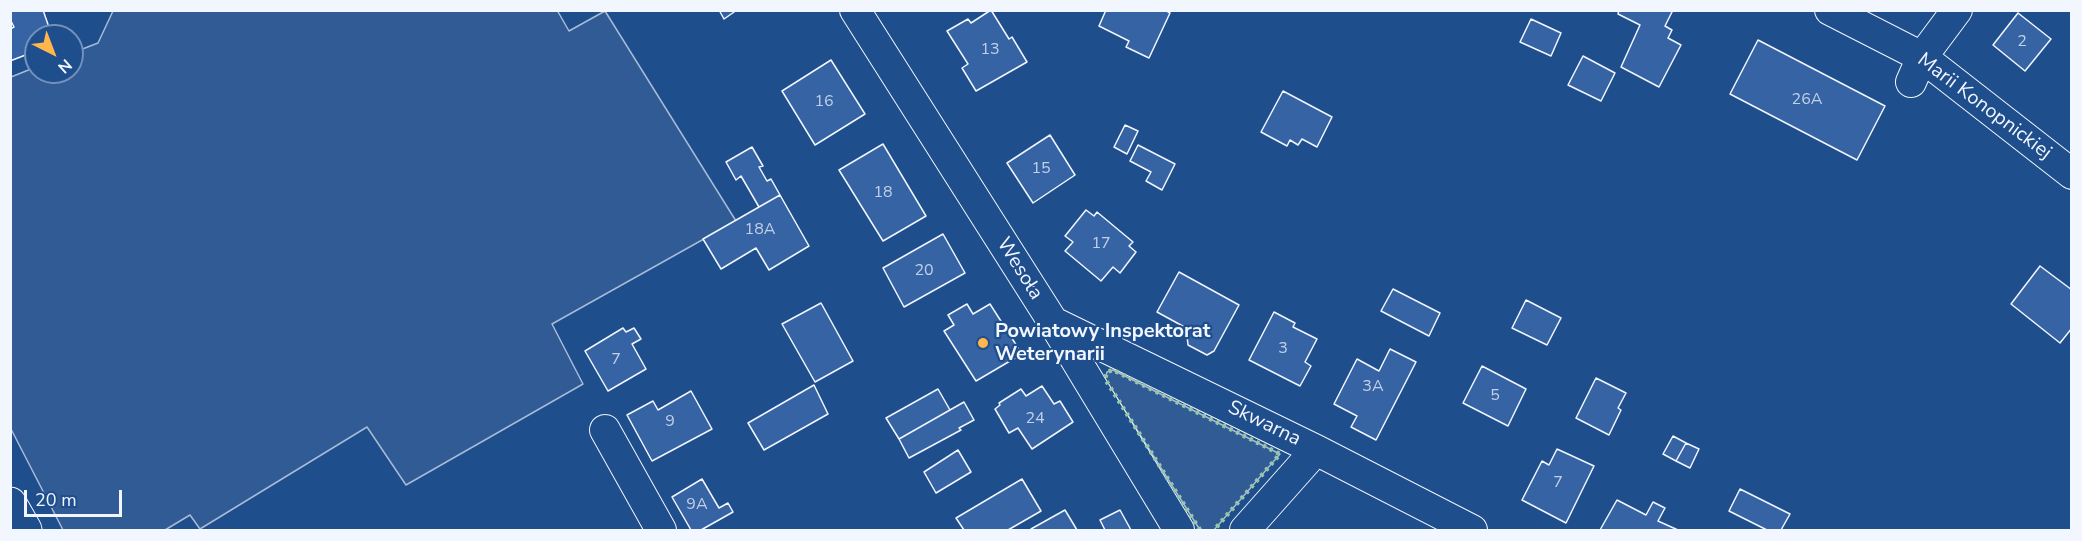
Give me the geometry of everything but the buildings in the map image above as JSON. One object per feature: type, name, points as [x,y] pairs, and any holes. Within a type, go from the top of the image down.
[{"type":"street","name":"Wesoła","points":[[855,10],[1053,322],[1179,531]]},
{"type":"street","name":"Marii Konopnickiej","points":[[1830,10],[2072,174]]},
{"type":"street","points":[[1917,69],[1957,10]]},
{"type":"street","name":"Skwarna","points":[[1053,322],[1316,450],[1472,531]]},
{"type":"street","points":[[605,430],[661,531]]},
{"type":"street","points":[[1245,531],[1316,450]]},
{"type":"street","points":[[10,504],[25,531]]},
{"type":"shaded area","points":[[557,10],[569,31],[605,11],[736,221],[552,324],[583,384],[406,485],[367,427],[200,529],[190,515],[165,530],[63,530],[11,429],[11,77],[24,72],[24,84],[84,84],[84,48],[98,43],[113,11]]},
{"type":"shaded area","points":[[1113,370],[1280,454],[1214,530],[1200,530],[1105,379],[1107,372]]},
{"type":"hedge","points":[[1200,530],[1105,379],[1107,372],[1113,370],[1280,454],[1214,530]]},
{"type":"place","name":"Powiatowy Inspektorat Weterynarii","points":[[983,343]]}]
